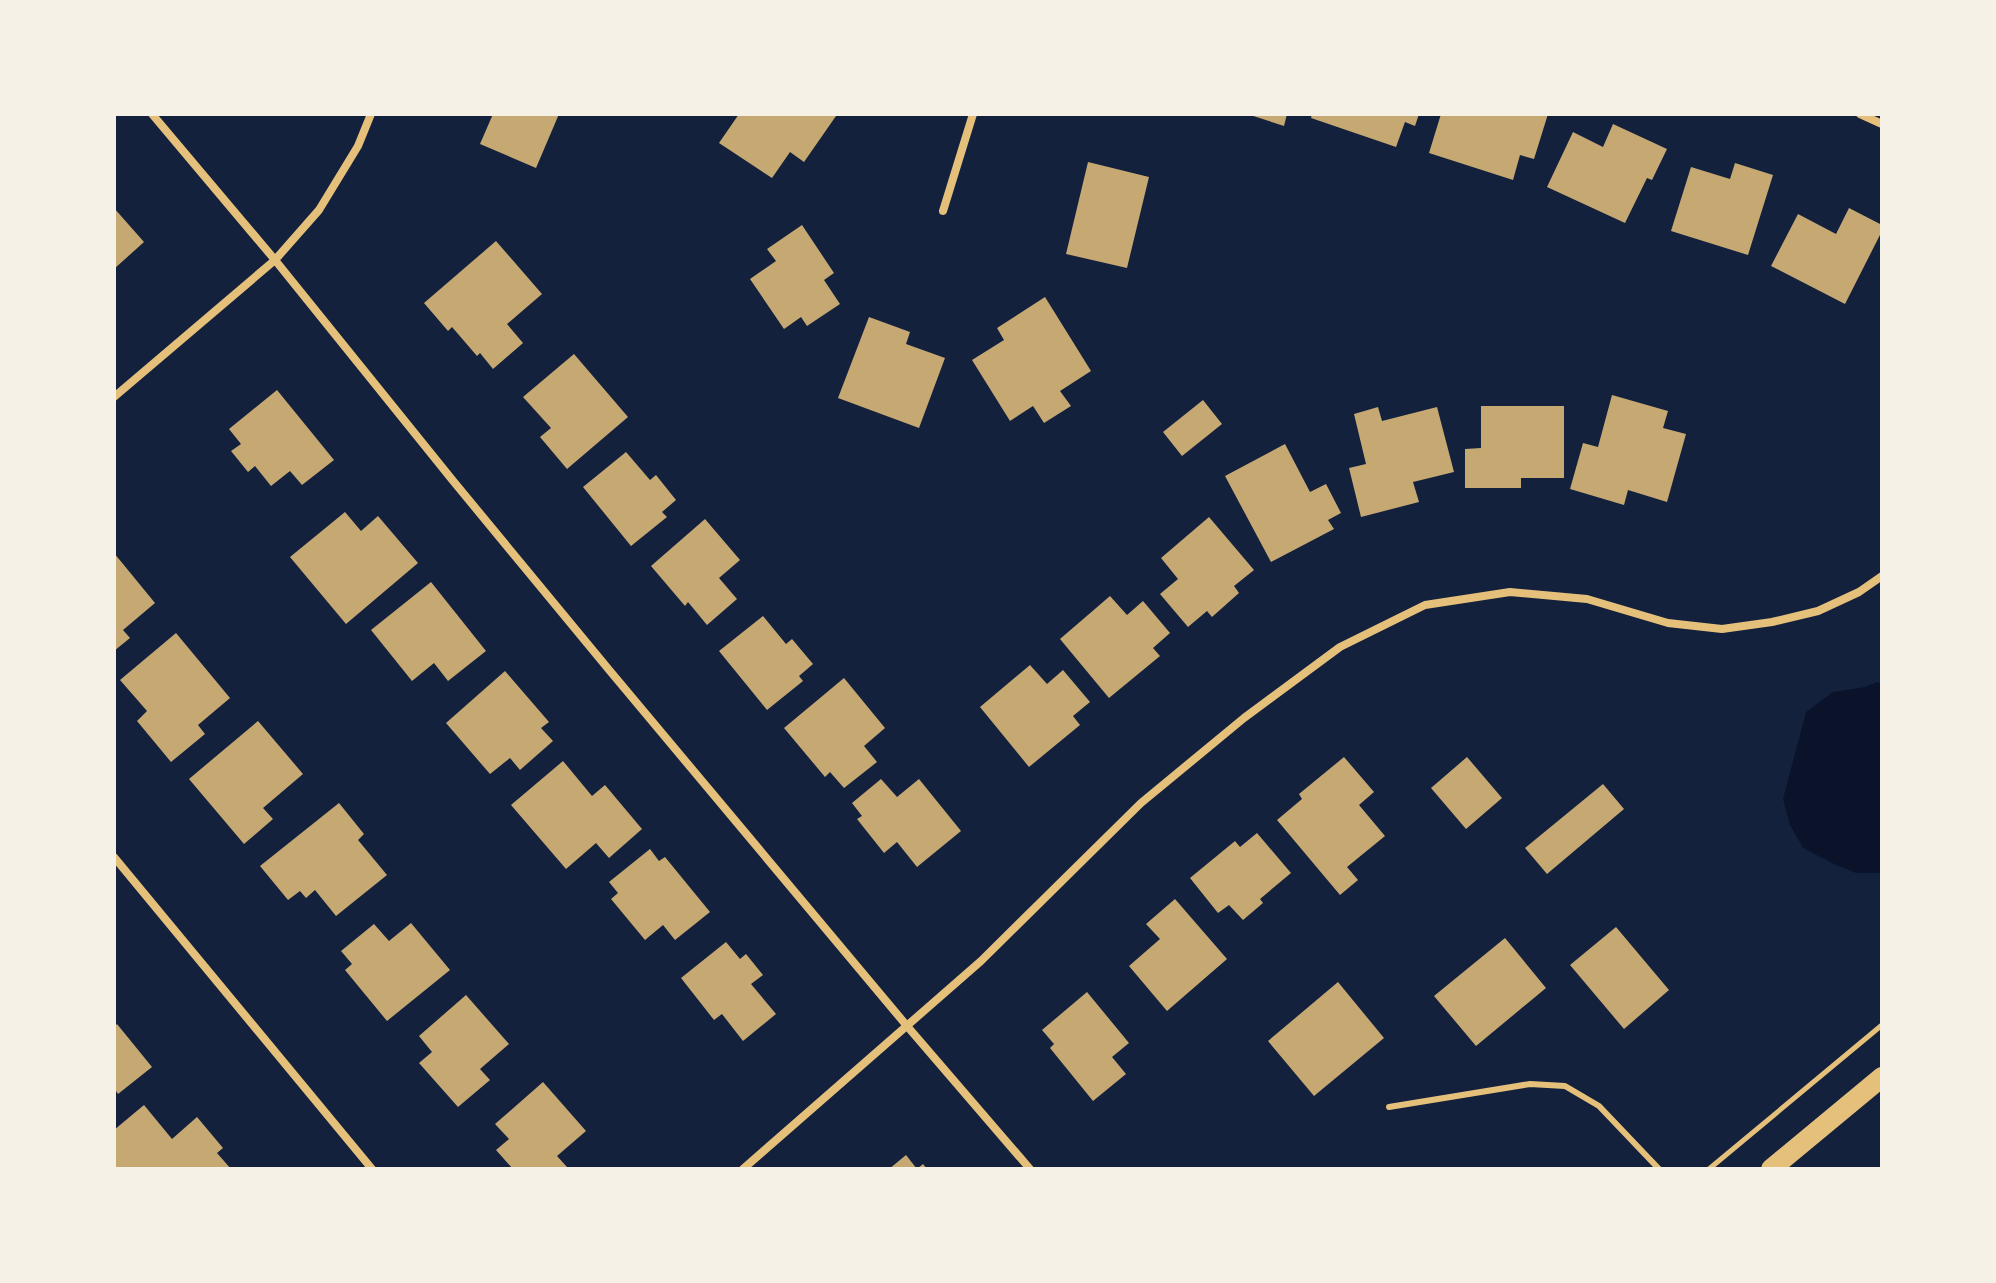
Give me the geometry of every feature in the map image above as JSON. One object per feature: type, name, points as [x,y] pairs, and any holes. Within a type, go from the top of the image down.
[{"type":"main road","points":[[1771,1169],[1882,1077]]},
{"type":"street","points":[[152,114],[275,260],[454,482],[1030,1169]]},
{"type":"street","points":[[114,397],[275,260],[319,210],[358,146],[371,114]]},
{"type":"street","points":[[943,211],[973,114]]},
{"type":"street","points":[[1860,114],[1882,124]]},
{"type":"street","points":[[743,1169],[981,961],[1141,803],[1340,647],[1425,605],[1510,592],[1587,599],[1668,623],[1722,629],[1818,611],[1859,592],[1882,576]]},
{"type":"street","points":[[114,857],[372,1169]]},
{"type":"lane","points":[[1389,1107],[1530,1084],[1565,1086],[1599,1106],[1659,1169]]},
{"type":"path","points":[[1709,1169],[1882,1025]]},
{"type":"water","points":[[1877,682],[1882,684],[1882,873],[1856,873],[1803,848],[1790,825],[1783,799],[1806,712],[1833,692]]},
{"type":"building","points":[[493,114],[559,114],[536,168],[480,144]]},
{"type":"building","points":[[739,114],[836,116],[804,162],[790,152],[772,178],[719,143]]},
{"type":"building","points":[[1247,114],[1287,114],[1284,126]]},
{"type":"building","points":[[1312,114],[1419,114],[1415,126],[1405,122],[1396,147],[1311,118]]},
{"type":"building","points":[[1441,114],[1548,114],[1534,159],[1520,155],[1513,180],[1429,153]]},
{"type":"building","points":[[1613,124],[1667,149],[1652,180],[1647,178],[1625,223],[1547,187],[1573,132],[1603,147]]},
{"type":"building","points":[[1088,162],[1149,177],[1127,268],[1066,254]]},
{"type":"building","points":[[1735,163],[1773,175],[1748,255],[1671,231],[1691,167],[1730,179]]},
{"type":"building","points":[[114,208],[144,242],[114,269]]},
{"type":"building","points":[[1849,208],[1882,225],[1882,231],[1845,304],[1771,266],[1798,214],[1836,234]]},
{"type":"building","points":[[802,225],[834,273],[824,280],[840,304],[807,326],[801,317],[784,329],[750,279],[776,261],[767,249]]},
{"type":"building","points":[[496,241],[542,294],[507,324],[523,343],[493,369],[452,327],[448,331],[424,303]]},
{"type":"building","points":[[1045,297],[1091,371],[1060,391],[1071,406],[1044,423],[1033,406],[1010,421],[972,360],[1004,340],[997,328]]},
{"type":"building","points":[[869,317],[910,332],[906,344],[945,358],[919,428],[838,398]]},
{"type":"building","points":[[574,354],[628,417],[567,469],[540,437],[551,428],[523,397]]},
{"type":"building","points":[[277,390],[334,460],[302,485],[290,471],[271,486],[255,466],[248,472],[231,451],[241,444],[229,429]]},
{"type":"building","points":[[1612,395],[1668,411],[1663,428],[1686,434],[1667,502],[1628,490],[1624,505],[1570,489],[1583,443],[1598,447]]},
{"type":"building","points":[[1203,400],[1222,424],[1182,456],[1163,432]]},
{"type":"building","points":[[1481,406],[1564,406],[1564,478],[1521,478],[1521,488],[1465,488],[1465,449],[1481,448]]},
{"type":"building","points":[[1378,407],[1382,421],[1437,407],[1454,472],[1413,482],[1419,502],[1361,517],[1349,468],[1366,464],[1354,414]]},
{"type":"building","points":[[1285,444],[1310,492],[1326,484],[1341,513],[1328,520],[1334,529],[1271,562],[1225,476]]},
{"type":"building","points":[[626,452],[650,480],[656,475],[676,500],[662,512],[667,517],[631,546],[583,487]]},
{"type":"building","points":[[345,512],[361,531],[378,516],[418,563],[346,624],[290,557]]},
{"type":"building","points":[[1209,517],[1254,570],[1234,586],[1239,593],[1212,617],[1207,611],[1188,627],[1160,594],[1178,579],[1161,558]]},
{"type":"building","points":[[705,519],[740,560],[719,578],[737,599],[707,625],[688,602],[685,606],[651,566]]},
{"type":"building","points":[[114,553],[155,603],[123,630],[130,638],[114,651]]},
{"type":"building","points":[[431,582],[486,651],[448,681],[434,663],[412,681],[371,630]]},
{"type":"building","points":[[1110,596],[1127,615],[1143,601],[1170,633],[1153,648],[1160,656],[1109,698],[1060,639]]},
{"type":"building","points":[[763,616],[786,644],[792,639],[813,664],[799,676],[803,681],[767,710],[719,651]]},
{"type":"building","points":[[176,633],[230,698],[198,725],[205,734],[171,762],[137,721],[147,711],[120,680]]},
{"type":"building","points":[[1030,665],[1047,684],[1063,670],[1090,702],[1073,716],[1080,725],[1029,767],[980,707]]},
{"type":"building","points":[[505,671],[549,722],[541,728],[553,741],[520,770],[510,758],[490,774],[446,723]]},
{"type":"building","points":[[844,678],[885,728],[864,746],[877,762],[844,788],[830,772],[825,777],[784,728]]},
{"type":"building","points":[[258,721],[303,774],[263,808],[273,819],[244,844],[189,779]]},
{"type":"building","points":[[1344,757],[1374,792],[1359,805],[1385,836],[1347,867],[1358,880],[1340,895],[1277,820],[1302,799],[1299,794]]},
{"type":"building","points":[[1467,757],[1502,798],[1466,829],[1431,788]]},
{"type":"building","points":[[563,761],[592,796],[605,785],[642,829],[609,858],[596,843],[566,869],[511,805]]},
{"type":"building","points":[[881,779],[897,797],[919,779],[961,831],[917,867],[897,842],[884,853],[857,819],[862,816],[852,803]]},
{"type":"building","points":[[1603,784],[1624,809],[1547,874],[1525,848]]},
{"type":"building","points":[[339,803],[364,834],[358,840],[387,875],[336,916],[315,890],[306,898],[300,891],[288,900],[260,866]]},
{"type":"building","points":[[1257,833],[1291,873],[1260,899],[1263,903],[1243,920],[1229,905],[1218,913],[1190,878],[1235,841],[1240,847]]},
{"type":"building","points":[[650,849],[659,861],[665,857],[710,912],[675,940],[663,925],[645,940],[611,899],[618,893],[609,882]]},
{"type":"building","points":[[1175,899],[1227,959],[1167,1011],[1129,966],[1160,939],[1146,924]]},
{"type":"building","points":[[411,923],[450,970],[387,1021],[345,970],[352,964],[341,951],[374,924],[389,941]]},
{"type":"building","points":[[1616,927],[1669,990],[1624,1029],[1570,965]]},
{"type":"building","points":[[1505,938],[1546,988],[1476,1046],[1434,996]]},
{"type":"building","points":[[726,942],[740,959],[746,954],[763,975],[751,984],[776,1014],[743,1041],[722,1014],[714,1020],[681,978]]},
{"type":"building","points":[[1338,982],[1384,1038],[1314,1096],[1268,1041]]},
{"type":"building","points":[[1087,992],[1129,1043],[1112,1057],[1126,1074],[1093,1101],[1050,1048],[1054,1044],[1042,1030]]},
{"type":"building","points":[[466,995],[509,1044],[480,1069],[490,1080],[458,1107],[419,1063],[432,1052],[419,1036]]},
{"type":"building","points":[[117,1024],[152,1067],[118,1094],[114,1088],[114,1027]]},
{"type":"building","points":[[543,1082],[586,1131],[557,1156],[567,1167],[564,1169],[513,1169],[496,1150],[509,1139],[495,1124]]},
{"type":"building","points":[[144,1105],[172,1139],[197,1117],[223,1148],[217,1153],[231,1169],[114,1169],[114,1130]]},
{"type":"building","points":[[906,1155],[917,1169],[889,1169]]}]
